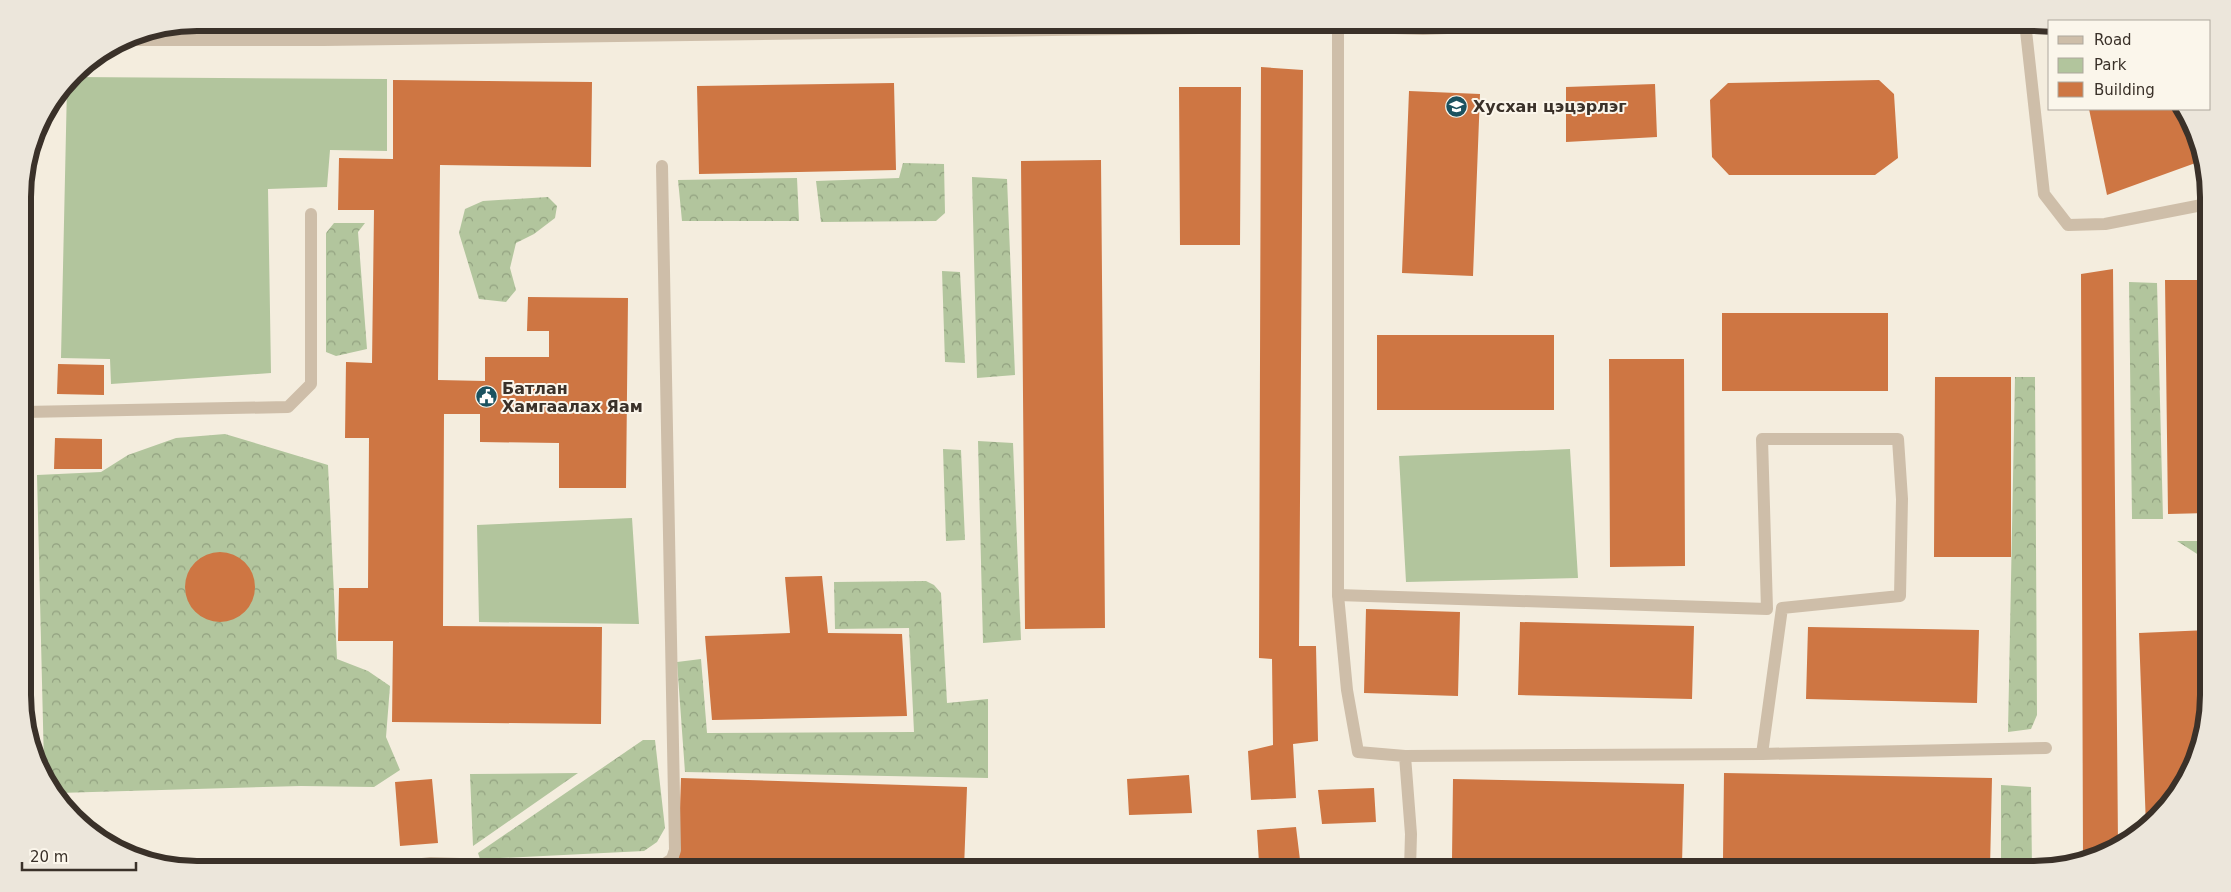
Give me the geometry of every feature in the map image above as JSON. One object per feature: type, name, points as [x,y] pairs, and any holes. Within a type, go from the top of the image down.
[{"type":"street","points":[[1338,31],[1338,595],[1347,690],[1358,752],[1405,756],[1762,754],[2046,748]]},
{"type":"street","points":[[2026,31],[2044,194],[2068,225],[2105,224],[2200,205]]},
{"type":"street","points":[[144,40],[324,40],[765,32]]},
{"type":"street","points":[[662,166],[675,850],[672,859],[669,861]]},
{"type":"street","points":[[32,412],[288,407],[311,384],[311,214]]},
{"type":"street","points":[[1338,595],[1768,609],[1762,438],[1898,439],[1902,499],[1900,596],[1782,608],[1762,754]]},
{"type":"street","points":[[1405,756],[1411,834],[1410,860]]},
{"type":"green space","points":[[83,77],[387,79],[387,151],[330,150],[327,187],[268,189],[271,373],[111,384],[110,359],[61,358],[67,95]]},
{"type":"green space","points":[[903,163],[944,164],[945,213],[936,221],[821,222],[816,181],[899,178]]},
{"type":"green space","points":[[972,177],[1007,179],[1015,375],[977,378]]},
{"type":"green space","points":[[797,178],[799,221],[682,221],[678,180]]},
{"type":"green space","points":[[548,197],[557,206],[555,218],[534,234],[516,243],[510,268],[516,290],[506,302],[479,299],[459,233],[465,209],[483,201]]},
{"type":"green space","points":[[334,223],[365,223],[358,232],[367,349],[336,356],[326,352],[326,233]]},
{"type":"green space","points":[[942,271],[960,272],[965,363],[945,362]]},
{"type":"green space","points":[[2129,282],[2157,283],[2163,519],[2132,519]]},
{"type":"green space","points":[[2015,377],[2035,377],[2037,715],[2031,729],[2008,732]]},
{"type":"green space","points":[[225,434],[328,465],[337,659],[368,671],[390,686],[386,737],[400,770],[374,787],[301,786],[63,793],[48,768],[44,758],[37,475],[101,472],[128,455],[176,438]]},
{"type":"green space","points":[[978,441],[1013,443],[1021,640],[983,643]]},
{"type":"green space","points":[[943,449],[961,450],[965,540],[946,541]]},
{"type":"green space","points":[[1570,449],[1578,578],[1406,582],[1399,456]]},
{"type":"green space","points":[[632,518],[639,624],[479,622],[477,525]]},
{"type":"green space","points":[[2177,541],[2200,541],[2200,556]]},
{"type":"green space","points":[[926,581],[934,585],[941,593],[947,703],[988,699],[988,778],[685,772],[677,662],[701,659],[707,733],[914,732],[909,628],[835,629],[834,582]]},
{"type":"green space","points":[[643,740],[655,740],[665,828],[657,842],[644,851],[480,859],[478,853]]},
{"type":"green space","points":[[578,773],[473,846],[470,774]]},
{"type":"green space","points":[[2001,785],[2031,787],[2032,860],[2001,860]]},
{"type":"building","points":[[1261,67],[1303,70],[1299,646],[1316,646],[1318,741],[1293,744],[1296,798],[1251,800],[1248,751],[1273,745],[1272,659],[1259,658]]},
{"type":"building","name":"Батлан Хамгаалах Яам","points":[[393,80],[592,82],[591,167],[440,165],[438,380],[485,381],[485,357],[549,357],[549,331],[527,331],[528,297],[628,298],[626,488],[559,488],[559,443],[480,442],[480,414],[444,414],[443,626],[602,627],[601,724],[392,722],[393,641],[338,641],[339,588],[368,588],[369,438],[345,438],[346,362],[372,363],[374,210],[338,210],[339,158],[393,159]]},
{"type":"building","points":[[1879,80],[1894,94],[1898,158],[1875,175],[1729,175],[1712,157],[1710,100],[1728,83]]},
{"type":"building","points":[[894,83],[896,170],[699,174],[697,86]]},
{"type":"building","points":[[1655,84],[1657,137],[1566,142],[1566,87]]},
{"type":"building","points":[[1179,87],[1241,87],[1240,245],[1180,245]]},
{"type":"building","points":[[1409,91],[1480,94],[1473,276],[1402,273]]},
{"type":"building","points":[[2089,110],[2175,110],[2187,134],[2196,163],[2107,195]]},
{"type":"building","points":[[1101,160],[1105,628],[1025,629],[1021,161]]},
{"type":"building","points":[[2113,269],[2118,838],[2083,853],[2081,274]]},
{"type":"building","points":[[2165,280],[2200,280],[2200,513],[2168,514]]},
{"type":"building","points":[[1722,313],[1888,313],[1888,391],[1722,391]]},
{"type":"building","points":[[1377,335],[1554,335],[1554,410],[1377,410]]},
{"type":"building","points":[[1609,359],[1684,359],[1685,566],[1610,567]]},
{"type":"building","points":[[58,364],[104,365],[104,395],[57,394]]},
{"type":"building","points":[[1935,377],[2011,377],[2011,557],[1934,557]]},
{"type":"building","points":[[55,438],[102,439],[102,469],[54,469]]},
{"type":"building","points":[[220,552],[233,555],[245,562],[252,574],[255,587],[252,600],[245,612],[233,619],[220,622],[207,619],[195,612],[188,600],[185,587],[188,574],[195,562],[207,555]]},
{"type":"building","points":[[822,576],[828,633],[902,634],[907,716],[712,720],[705,636],[790,633],[785,577]]},
{"type":"building","points":[[1366,609],[1460,612],[1458,696],[1364,693]]},
{"type":"building","points":[[1520,622],[1694,626],[1692,699],[1518,695]]},
{"type":"building","points":[[1808,627],[1979,630],[1977,703],[1806,699]]},
{"type":"building","points":[[2200,630],[2200,695],[2197,727],[2191,748],[2178,778],[2165,796],[2146,817],[2139,633]]},
{"type":"building","points":[[1724,773],[1992,778],[1990,860],[1723,858]]},
{"type":"building","points":[[1189,775],[1192,813],[1129,815],[1127,779]]},
{"type":"building","points":[[681,778],[967,787],[964,861],[678,861]]},
{"type":"building","points":[[432,779],[438,843],[400,846],[395,782]]},
{"type":"building","points":[[1453,779],[1684,784],[1682,860],[1452,859]]},
{"type":"building","points":[[1374,788],[1376,822],[1322,824],[1318,790]]},
{"type":"building","points":[[1296,827],[1300,860],[1259,860],[1257,830]]},
{"type":"place","name":"Хусхан цэцэрлэг","points":[[1457,106]]},
{"type":"place","name":"Батлан Хамгаалах Яам","points":[[486,397]]}]
